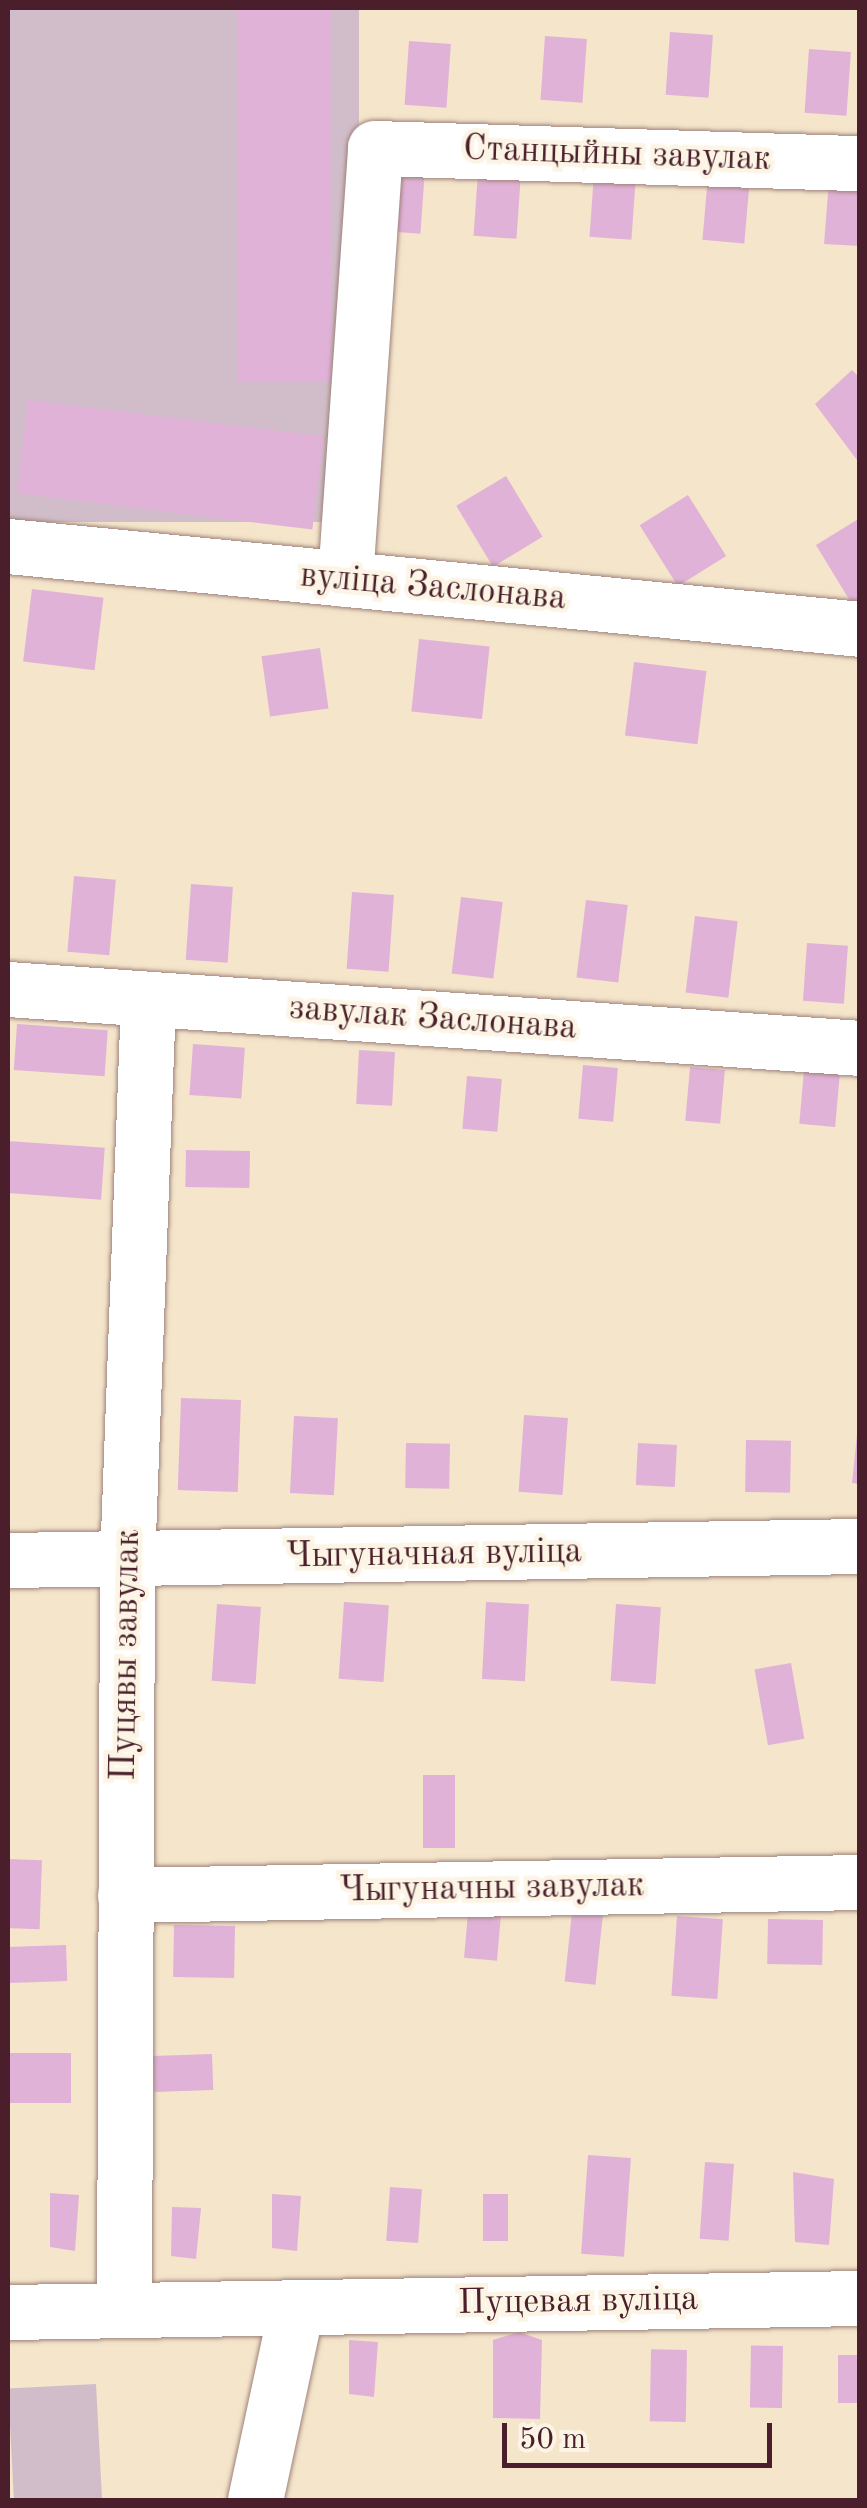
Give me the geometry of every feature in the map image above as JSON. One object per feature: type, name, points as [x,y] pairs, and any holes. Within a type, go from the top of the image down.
[{"type":"street","name":"Станцыйны завулак","points":[[346,579],[375,148],[860,163]]},
{"type":"street","name":"вуліца Заслонава","points":[[8,546],[860,629]]},
{"type":"street","name":"завулак Заслонава","points":[[8,989],[860,1048]]},
{"type":"street","name":"Пуцявы завулак","points":[[124,2310],[128,1562],[148,1000]]},
{"type":"street","name":"Чыгуначная вуліца","points":[[8,1560],[128,1562],[860,1546]]},
{"type":"street","name":"Чыгуначны завулак","points":[[125,1896],[860,1882]]},
{"type":"street","name":"Пуцевая вуліца","points":[[8,2312],[860,2298]]},
{"type":"street","points":[[255,2500],[296,2308]]},
{"type":"shaded area","points":[[8,8],[359,8],[359,522],[8,522]]},
{"type":"shaded area","points":[[96,2384],[102,2500],[14,2500],[8,2389]]},
{"type":"building","points":[[238,8],[331,8],[331,381],[238,381]]},
{"type":"building","points":[[670,32],[713,35],[709,98],[666,95]]},
{"type":"building","points":[[545,36],[587,39],[582,103],[541,100]]},
{"type":"building","points":[[409,41],[451,44],[446,108],[405,105]]},
{"type":"building","points":[[809,49],[851,52],[846,116],[805,113]]},
{"type":"building","points":[[383,167],[425,170],[420,234],[379,231]]},
{"type":"building","points":[[478,172],[521,175],[516,239],[474,236]]},
{"type":"building","points":[[594,173],[636,176],[631,240],[590,237]]},
{"type":"building","points":[[708,176],[750,180],[744,243],[702,240]]},
{"type":"building","points":[[829,180],[860,182],[860,246],[824,244]]},
{"type":"building","points":[[852,370],[860,378],[860,464],[815,404]]},
{"type":"building","points":[[28,400],[324,436],[312,530],[17,493]]},
{"type":"building","points":[[506,476],[543,537],[493,567],[456,506]]},
{"type":"building","points":[[688,495],[726,556],[678,586],[640,525]]},
{"type":"building","points":[[860,518],[860,602],[853,606],[816,545]]},
{"type":"building","points":[[32,589],[103,598],[95,670],[23,661]]},
{"type":"building","points":[[419,639],[490,646],[482,719],[411,712]]},
{"type":"building","points":[[320,648],[328,708],[270,717],[262,656]]},
{"type":"building","points":[[634,662],[706,671],[697,744],[625,735]]},
{"type":"building","points":[[74,876],[116,880],[109,955],[67,952]]},
{"type":"building","points":[[191,884],[233,887],[228,963],[186,960]]},
{"type":"building","points":[[352,892],[394,895],[389,972],[347,969]]},
{"type":"building","points":[[461,897],[503,902],[493,979],[452,973]]},
{"type":"building","points":[[586,900],[628,905],[618,983],[576,977]]},
{"type":"building","points":[[695,916],[738,921],[728,998],[686,992]]},
{"type":"building","points":[[807,943],[848,946],[844,1004],[803,1001]]},
{"type":"building","points":[[17,1024],[108,1030],[105,1076],[14,1070]]},
{"type":"building","points":[[193,1044],[245,1048],[241,1099],[189,1095]]},
{"type":"building","points":[[359,1050],[395,1052],[392,1106],[356,1104]]},
{"type":"building","points":[[583,1065],[618,1068],[613,1122],[578,1119]]},
{"type":"building","points":[[690,1067],[725,1070],[720,1124],[685,1121]]},
{"type":"building","points":[[804,1070],[840,1073],[835,1127],[799,1124]]},
{"type":"building","points":[[467,1076],[502,1079],[497,1132],[462,1129]]},
{"type":"building","points":[[8,1141],[105,1148],[101,1200],[8,1193]]},
{"type":"building","points":[[186,1150],[250,1151],[249,1188],[185,1187]]},
{"type":"building","points":[[181,1398],[241,1400],[238,1492],[178,1490]]},
{"type":"building","points":[[860,1406],[860,1484],[852,1483]]},
{"type":"building","points":[[524,1415],[568,1418],[563,1495],[519,1492]]},
{"type":"building","points":[[294,1416],[338,1418],[334,1495],[290,1493]]},
{"type":"building","points":[[746,1440],[791,1441],[790,1493],[745,1492]]},
{"type":"building","points":[[406,1443],[450,1444],[449,1489],[405,1488]]},
{"type":"building","points":[[638,1443],[677,1445],[675,1487],[636,1485]]},
{"type":"building","points":[[344,1602],[389,1605],[384,1682],[339,1679]]},
{"type":"building","points":[[486,1602],[529,1604],[525,1681],[482,1679]]},
{"type":"building","points":[[217,1604],[261,1607],[256,1684],[212,1681]]},
{"type":"building","points":[[616,1604],[661,1607],[656,1684],[611,1681]]},
{"type":"building","points":[[791,1663],[804,1739],[768,1745],[755,1669]]},
{"type":"building","points":[[423,1775],[455,1775],[455,1848],[423,1848]]},
{"type":"building","points":[[8,1859],[42,1860],[40,1929],[8,1928]]},
{"type":"building","points":[[572,1912],[603,1915],[596,1985],[565,1982]]},
{"type":"building","points":[[468,1913],[501,1916],[497,1961],[464,1958]]},
{"type":"building","points":[[677,1916],[723,1919],[717,1999],[671,1996]]},
{"type":"building","points":[[768,1919],[823,1920],[822,1965],[767,1964]]},
{"type":"building","points":[[174,1925],[235,1926],[234,1978],[173,1977]]},
{"type":"building","points":[[66,1945],[67,1981],[9,1983],[8,1947]]},
{"type":"building","points":[[8,2053],[71,2053],[71,2103],[8,2103]]},
{"type":"building","points":[[212,2054],[213,2090],[154,2092],[153,2056]]},
{"type":"building","points":[[588,2155],[631,2158],[624,2257],[581,2254]]},
{"type":"building","points":[[705,2162],[734,2164],[729,2241],[700,2239]]},
{"type":"building","points":[[793,2172],[834,2179],[829,2245],[795,2242]]},
{"type":"building","points":[[390,2187],[422,2189],[418,2243],[386,2241]]},
{"type":"building","points":[[50,2193],[79,2195],[75,2251],[50,2247]]},
{"type":"building","points":[[272,2194],[301,2196],[297,2251],[272,2248]]},
{"type":"building","points":[[483,2194],[508,2194],[508,2241],[483,2241]]},
{"type":"building","points":[[172,2207],[201,2208],[196,2259],[171,2256]]},
{"type":"building","points":[[519,2332],[542,2340],[540,2419],[493,2418],[493,2340]]},
{"type":"building","points":[[349,2340],[378,2342],[374,2397],[349,2394]]},
{"type":"building","points":[[751,2345],[783,2346],[782,2408],[750,2407]]},
{"type":"building","points":[[651,2349],[687,2350],[686,2422],[650,2421]]},
{"type":"building","points":[[838,2355],[860,2355],[860,2403],[838,2403]]}]
